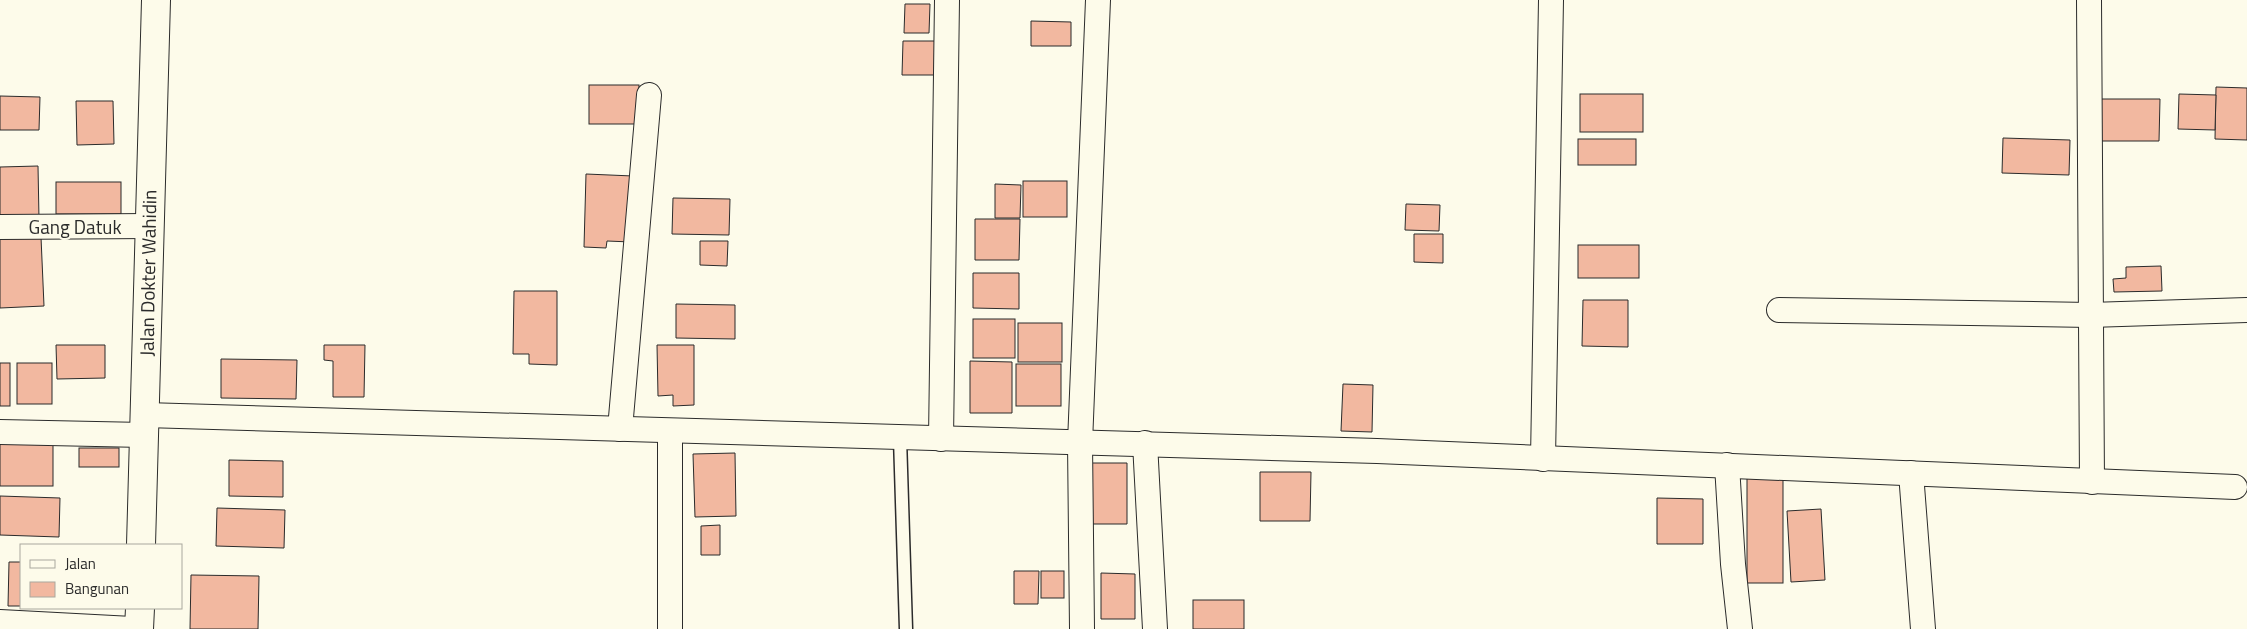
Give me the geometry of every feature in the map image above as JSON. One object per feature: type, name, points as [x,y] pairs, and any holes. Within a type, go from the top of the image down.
[{"type":"street","name":"Jalan Dokter Wahidin","points":[[141,544],[156,0]]},
{"type":"street","points":[[941,439],[947,0]]},
{"type":"street","points":[[1082,629],[1080,443],[1098,0]]},
{"type":"street","points":[[1543,459],[1551,0]]},
{"type":"street","points":[[2089,0],[2092,482]]},
{"type":"street","points":[[620,429],[649,95]]},
{"type":"street","name":"Gang Datuk","points":[[0,227],[150,226]]},
{"type":"street","points":[[1780,310],[2090,315],[2247,310]]},
{"type":"street","points":[[0,432],[144,425],[620,429],[1080,443],[1145,443],[2235,487]]},
{"type":"street","points":[[670,431],[670,629]]},
{"type":"street","points":[[1145,443],[1155,629]]},
{"type":"street","points":[[1727,465],[1733,564],[1740,629]]},
{"type":"street","points":[[1911,473],[1923,629]]},
{"type":"street","points":[[139,629],[140,609]]},
{"type":"street","points":[[0,622],[132,629]]},
{"type":"lane","points":[[900,438],[906,629]]},
{"type":"building","points":[[905,4],[930,4],[929,33],[904,33]]},
{"type":"building","points":[[1031,21],[1071,22],[1071,46],[1031,46]]},
{"type":"building","points":[[903,41],[942,41],[941,75],[902,75]]},
{"type":"building","points":[[589,85],[639,85],[639,124],[589,124]]},
{"type":"building","points":[[2216,87],[2247,88],[2247,140],[2215,139]]},
{"type":"building","points":[[1580,94],[1643,94],[1643,132],[1580,132]]},
{"type":"building","points":[[2179,94],[2216,95],[2215,130],[2178,129]]},
{"type":"building","points":[[0,96],[40,97],[39,130],[0,130]]},
{"type":"building","points":[[2101,99],[2160,99],[2159,141],[2101,141]]},
{"type":"building","points":[[76,101],[113,101],[114,144],[77,145]]},
{"type":"building","points":[[2003,138],[2070,140],[2069,175],[2002,173]]},
{"type":"building","points":[[1578,139],[1636,139],[1636,165],[1578,165]]},
{"type":"building","points":[[38,166],[39,219],[0,220],[0,167]]},
{"type":"building","points":[[586,174],[633,176],[631,242],[607,241],[606,248],[584,247]]},
{"type":"building","points":[[1023,181],[1067,181],[1067,217],[1023,217]]},
{"type":"building","points":[[56,182],[121,182],[121,214],[56,214]]},
{"type":"building","points":[[995,184],[1021,185],[1020,218],[995,218]]},
{"type":"building","points":[[673,198],[730,199],[729,235],[672,234]]},
{"type":"building","points":[[1406,204],[1440,205],[1439,231],[1405,230]]},
{"type":"building","points":[[975,219],[1020,219],[1019,260],[975,260]]},
{"type":"building","points":[[1414,234],[1443,234],[1443,263],[1414,262]]},
{"type":"building","points":[[41,237],[44,306],[0,308],[0,239]]},
{"type":"building","points":[[700,241],[728,241],[727,266],[700,265]]},
{"type":"building","points":[[1578,245],[1639,245],[1639,278],[1578,278]]},
{"type":"building","points":[[2161,266],[2162,291],[2114,292],[2113,279],[2126,278],[2126,267]]},
{"type":"building","points":[[973,273],[1019,273],[1019,309],[973,308]]},
{"type":"building","points":[[514,291],[557,291],[557,365],[529,364],[529,354],[513,354]]},
{"type":"building","points":[[1583,300],[1628,300],[1628,347],[1582,346]]},
{"type":"building","points":[[676,304],[735,305],[735,339],[676,338]]},
{"type":"building","points":[[973,319],[1015,319],[1015,358],[973,358]]},
{"type":"building","points":[[1018,323],[1062,323],[1062,362],[1018,362]]},
{"type":"building","points":[[56,345],[105,345],[105,378],[57,379]]},
{"type":"building","points":[[324,345],[365,345],[364,397],[333,397],[333,361],[324,360]]},
{"type":"building","points":[[657,345],[694,345],[694,405],[673,406],[673,395],[658,396]]},
{"type":"building","points":[[221,359],[297,360],[296,399],[221,398]]},
{"type":"building","points":[[970,361],[1012,362],[1012,413],[970,413]]},
{"type":"building","points":[[0,363],[10,363],[10,406],[0,406]]},
{"type":"building","points":[[17,363],[52,363],[52,404],[17,404]]},
{"type":"building","points":[[1016,364],[1061,364],[1061,406],[1016,406]]},
{"type":"building","points":[[1343,384],[1373,385],[1372,432],[1341,431]]},
{"type":"building","points":[[0,437],[53,437],[53,486],[0,486]]},
{"type":"building","points":[[79,448],[119,448],[119,467],[79,467]]},
{"type":"building","points":[[735,453],[736,516],[695,517],[693,454]]},
{"type":"building","points":[[229,460],[283,461],[283,497],[229,496]]},
{"type":"building","points":[[1088,463],[1127,463],[1127,524],[1087,524]]},
{"type":"building","points":[[1260,472],[1311,472],[1310,521],[1260,521]]},
{"type":"building","points":[[1747,478],[1783,478],[1783,583],[1747,583]]},
{"type":"building","points":[[0,496],[60,498],[59,537],[0,535]]},
{"type":"building","points":[[1657,498],[1703,499],[1703,544],[1657,544]]},
{"type":"building","points":[[217,508],[285,510],[284,548],[216,546]]},
{"type":"building","points":[[1821,509],[1825,580],[1791,582],[1787,511]]},
{"type":"building","points":[[720,525],[720,555],[701,555],[701,526]]},
{"type":"building","points":[[9,562],[20,562],[20,606],[8,606]]},
{"type":"building","points":[[1014,571],[1039,571],[1038,604],[1014,604]]},
{"type":"building","points":[[1041,571],[1064,571],[1064,598],[1041,598]]},
{"type":"building","points":[[1101,573],[1135,574],[1135,619],[1101,619]]},
{"type":"building","points":[[191,575],[259,576],[258,629],[190,629]]},
{"type":"building","points":[[1193,600],[1244,600],[1244,629],[1193,629]]}]
